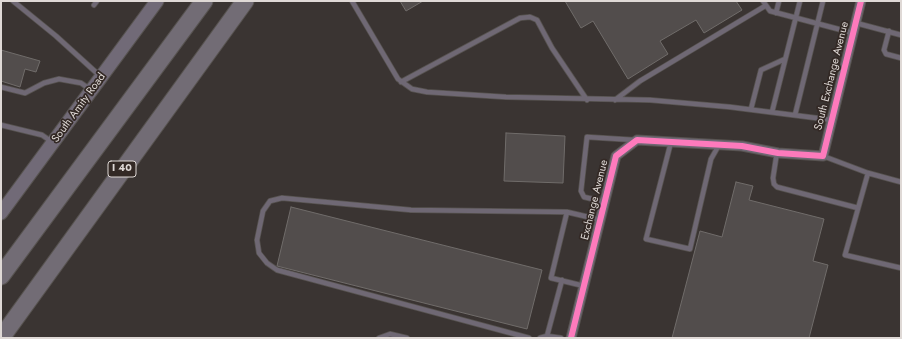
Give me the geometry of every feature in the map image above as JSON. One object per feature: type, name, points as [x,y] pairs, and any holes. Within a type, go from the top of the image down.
[{"type":"highway","points":[[1,276],[204,1]]},
{"type":"highway","name":"I 40","points":[[1,338],[245,1]]},
{"type":"main road","name":"South Amity Road","points":[[2,209],[102,78],[157,1]]},
{"type":"street","name":"South Exchange Avenue","points":[[823,156],[861,1]]},
{"type":"street","points":[[637,140],[719,144],[777,152],[823,156]]},
{"type":"street","name":"Exchange Avenue","points":[[571,338],[616,156],[637,140]]},
{"type":"lane","points":[[12,1],[56,36],[102,78]]},
{"type":"lane","points":[[352,1],[398,79],[412,89],[427,92],[587,100],[650,100],[751,109],[832,120]]},
{"type":"lane","points":[[776,13],[779,1]]},
{"type":"lane","points":[[772,112],[800,1]]},
{"type":"lane","points":[[794,115],[823,1]]},
{"type":"lane","points":[[615,100],[646,77],[764,3],[770,11],[853,33]]},
{"type":"lane","points":[[401,82],[520,18],[530,17],[537,20],[552,48],[587,100]]},
{"type":"lane","points":[[856,23],[901,35]]},
{"type":"lane","points":[[889,31],[884,50],[886,54],[901,58]]},
{"type":"lane","points":[[751,109],[761,70],[785,59]]},
{"type":"lane","points":[[1,87],[25,93],[44,83],[59,79],[81,83],[92,91]]},
{"type":"lane","points":[[1,125],[42,135],[53,143]]},
{"type":"lane","points":[[605,202],[584,197],[581,191],[587,138],[637,140]]},
{"type":"lane","points":[[671,142],[646,239],[690,249],[711,159],[719,144]]},
{"type":"lane","points":[[777,152],[773,178],[774,184],[777,187],[858,208]]},
{"type":"lane","points":[[823,156],[901,182]]},
{"type":"lane","points":[[868,172],[844,255],[901,268]]},
{"type":"lane","points":[[529,338],[277,270],[267,263],[259,253],[257,240],[263,211],[270,201],[282,198],[411,210],[567,212],[600,220]]},
{"type":"lane","points":[[567,212],[551,278],[584,286]]},
{"type":"lane","points":[[547,336],[562,280]]},
{"type":"lane","points":[[379,338],[390,334],[407,338]]},
{"type":"lane","points":[[540,338],[547,336],[561,338]]},
{"type":"building","points":[[400,1],[423,1],[406,11]]},
{"type":"building","points":[[565,1],[736,1],[742,10],[704,33],[696,20],[660,41],[668,54],[628,79],[593,21],[581,28]]},
{"type":"building","points":[[1,50],[40,61],[36,72],[25,69],[20,87],[1,81]]},
{"type":"building","points":[[506,133],[565,136],[563,183],[504,181]]},
{"type":"building","points":[[736,182],[753,186],[749,200],[824,219],[813,261],[828,265],[809,338],[672,338],[700,231],[722,237]]},
{"type":"building","points":[[291,207],[542,270],[527,329],[277,266]]},
{"type":"cycle path","points":[[571,338],[616,156],[637,140],[742,146],[778,153],[823,156],[861,1]]}]
